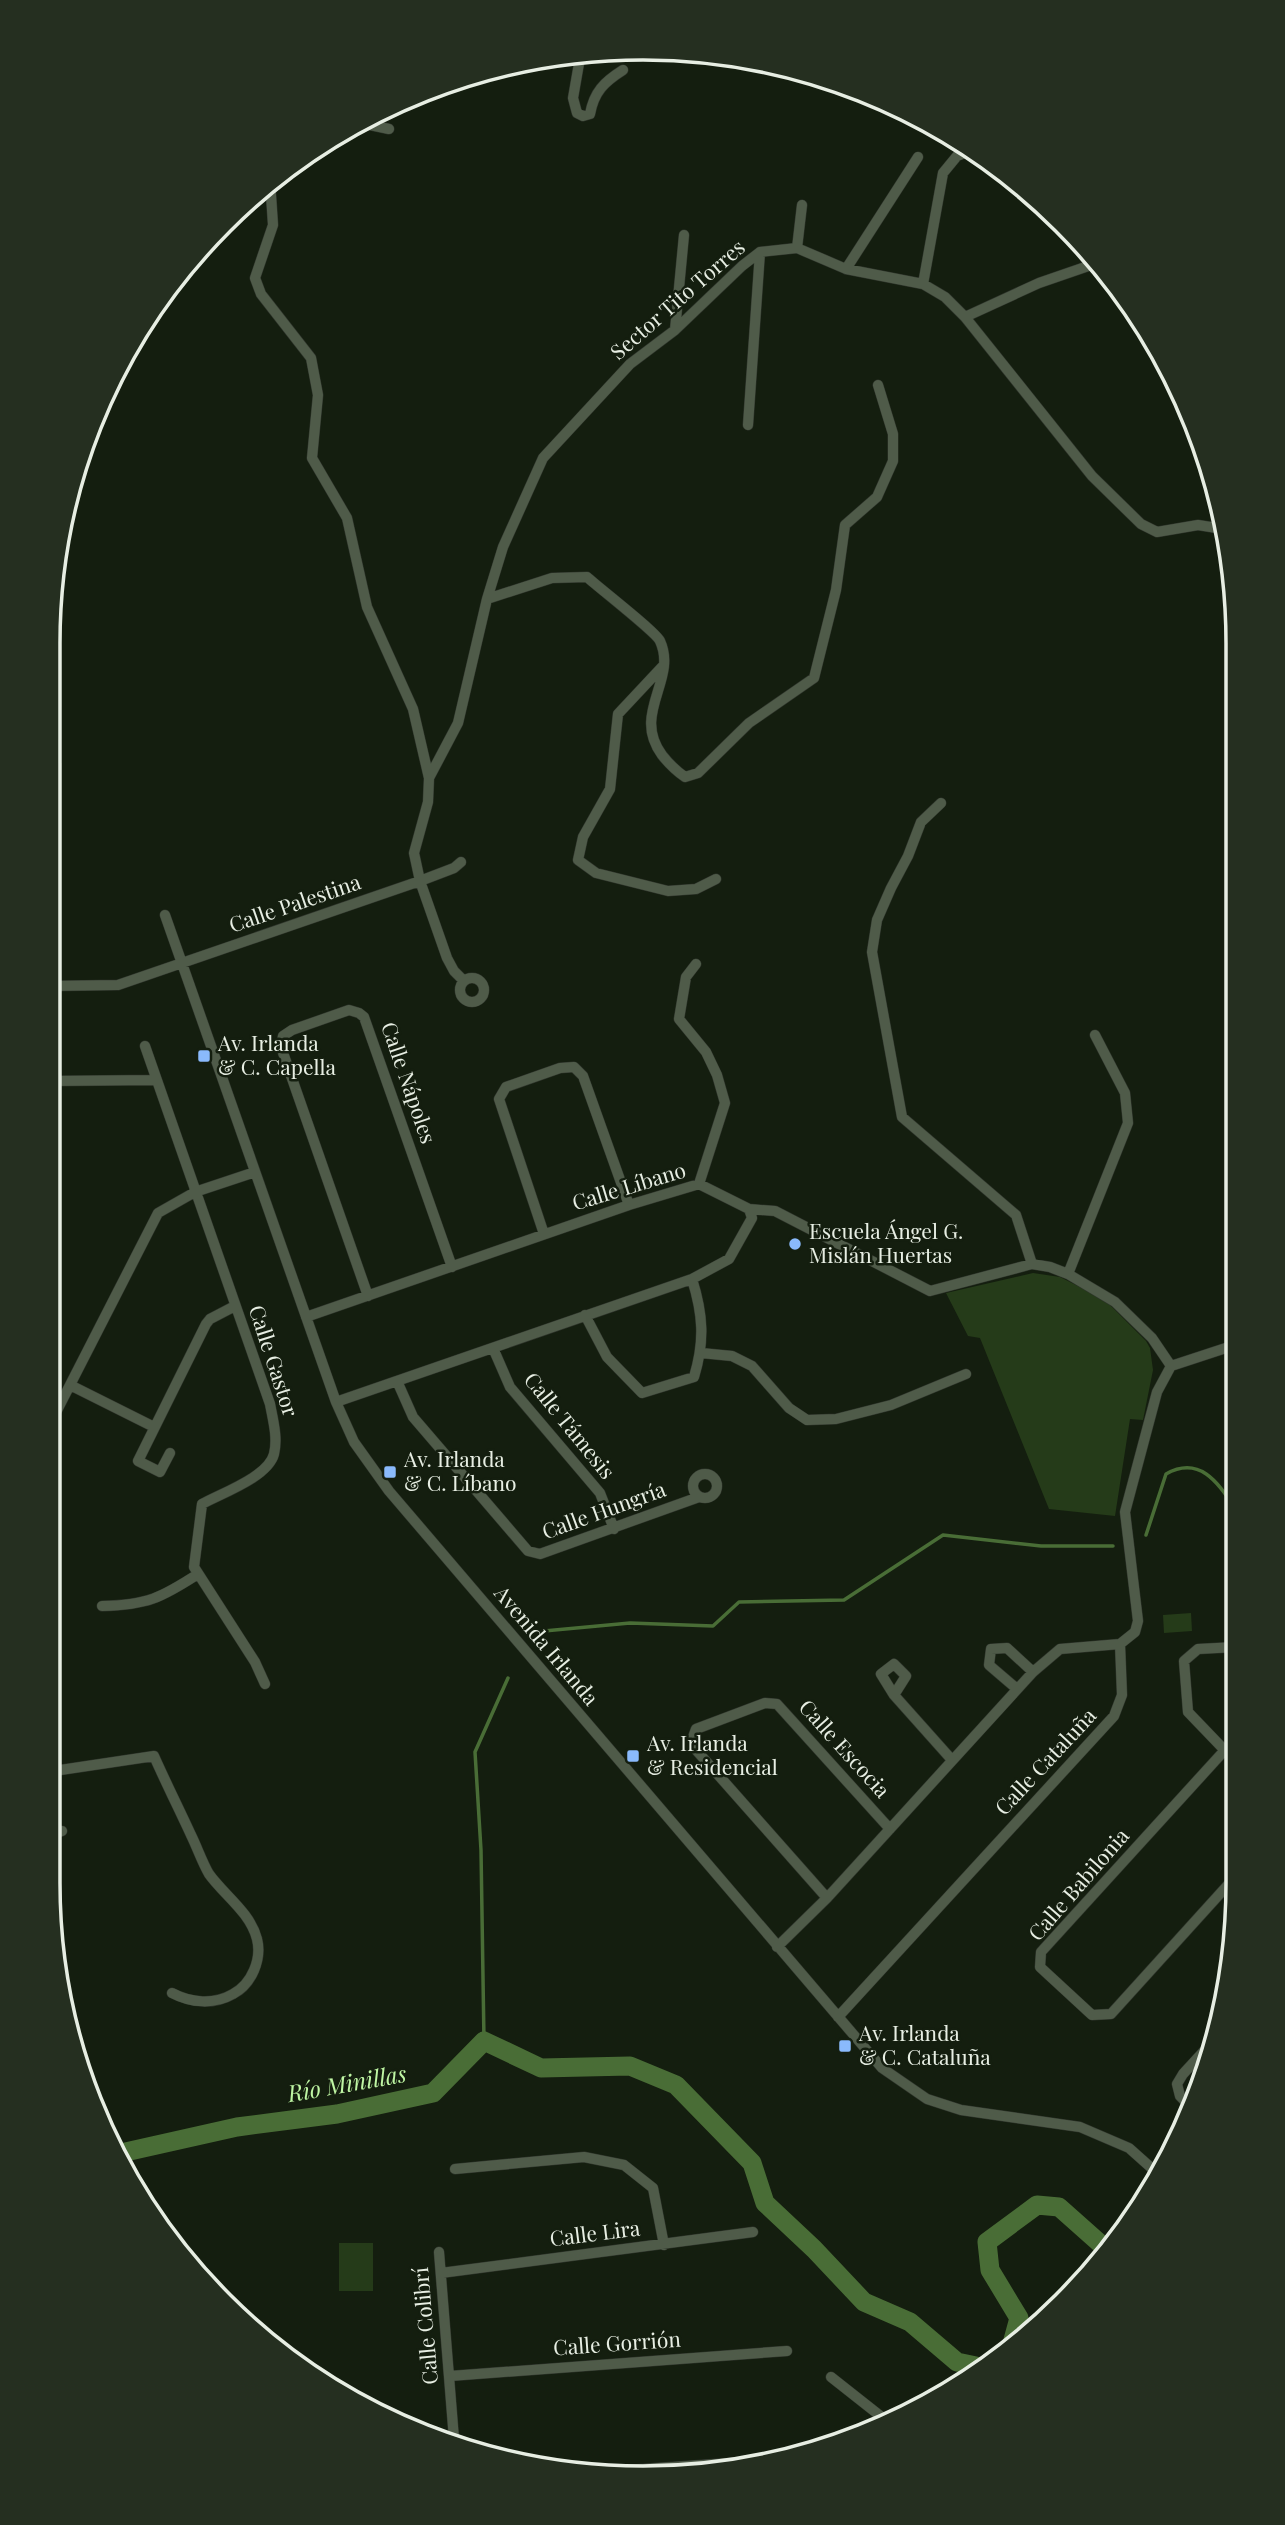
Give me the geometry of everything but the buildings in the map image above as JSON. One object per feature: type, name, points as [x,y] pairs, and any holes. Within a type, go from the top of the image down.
[{"type":"street","points":[[579,63],[573,98],[577,113],[583,116],[590,114],[597,90],[622,70]]},
{"type":"street","points":[[374,126],[389,129]]},
{"type":"street","points":[[923,284],[943,173],[961,155]]},
{"type":"street","points":[[846,269],[918,157]]},
{"type":"street","points":[[271,194],[273,225],[255,278],[261,294],[310,358],[318,395],[312,458],[347,518],[367,607],[413,709],[429,778],[428,802],[414,853],[420,881],[447,958],[464,981]]},
{"type":"street","points":[[797,248],[802,205]]},
{"type":"street","points":[[675,330],[684,236]]},
{"type":"street","name":"Sector Tito Torres","points":[[429,778],[457,723],[487,599],[503,547],[543,458],[631,364],[675,330],[760,252],[797,248],[846,269],[923,284],[945,297],[965,317],[1092,476],[1141,524],[1157,532],[1198,525],[1214,528]]},
{"type":"street","points":[[748,425],[760,252]]},
{"type":"street","points":[[965,317],[1039,283],[1087,266]]},
{"type":"street","points":[[487,599],[552,578],[587,577],[660,639],[665,664],[649,723],[655,745],[673,769],[685,777],[698,774],[749,723],[814,678],[836,590],[845,524],[877,498],[892,461],[893,434],[878,385]]},
{"type":"street","points":[[665,664],[618,714],[610,789],[583,837],[579,860],[596,873],[668,891],[696,889],[716,878]]},
{"type":"street","points":[[941,803],[922,821],[877,920],[872,952],[902,1117],[1016,1215],[1032,1264],[1068,1274],[1115,1302],[1152,1338],[1171,1366]]},
{"type":"street","name":"Calle Palestina","points":[[60,986],[118,985],[420,881],[454,868],[461,862]]},
{"type":"street","name":"Avenida Irlanda","points":[[165,915],[335,1402],[354,1443],[388,1490],[882,2068],[927,2099],[961,2110],[1080,2127],[1129,2148],[1151,2167]]},
{"type":"street","points":[[696,964],[686,977],[679,1019],[706,1052],[717,1075],[725,1103],[699,1184]]},
{"type":"street","name":"Calle Nápoles","points":[[368,1296],[281,1046],[283,1036],[292,1030],[349,1010],[364,1017],[452,1267]]},
{"type":"street","points":[[1068,1274],[1128,1123],[1125,1093],[1095,1035]]},
{"type":"street","name":"Calle Gastor","points":[[145,1046],[270,1404],[275,1433],[274,1455],[263,1472],[202,1504],[194,1567],[198,1574]]},
{"type":"street","points":[[544,1234],[499,1099],[506,1087],[560,1068],[574,1067],[583,1076],[629,1205]]},
{"type":"street","points":[[60,1081],[156,1080]]},
{"type":"street","points":[[60,1406],[158,1213],[195,1192],[255,1172]]},
{"type":"street","name":"Calle Líbano","points":[[306,1317],[629,1205],[699,1184],[749,1209],[775,1211],[930,1291],[1032,1264]]},
{"type":"street","points":[[335,1402],[692,1279],[729,1259],[751,1218],[749,1209]]},
{"type":"street","points":[[585,1315],[607,1357],[642,1392],[694,1377],[701,1353],[701,1307],[692,1279]]},
{"type":"street","points":[[170,1452],[160,1472],[138,1461],[206,1324],[210,1319],[235,1306]]},
{"type":"street","name":"Calle Támesis","points":[[493,1348],[510,1387],[600,1493],[614,1529]]},
{"type":"street","points":[[777,1947],[827,1898],[1033,1672],[1060,1649],[1120,1644],[1135,1632],[1138,1621],[1125,1512],[1157,1392],[1171,1366],[1226,1350]]},
{"type":"street","points":[[701,1353],[732,1356],[752,1366],[789,1408],[807,1420],[835,1419],[891,1405],[966,1374]]},
{"type":"street","name":"Calle Hungría","points":[[397,1381],[413,1417],[528,1552],[540,1554],[699,1497]]},
{"type":"street","points":[[71,1385],[154,1427]]},
{"type":"street","points":[[102,1606],[135,1605],[151,1601],[170,1593],[198,1574],[255,1662],[265,1684]]},
{"type":"street","name":"Calle Cataluña","points":[[838,2017],[1114,1716],[1122,1695],[1120,1644]]},
{"type":"street","points":[[1017,1689],[989,1665],[992,1649],[1007,1648],[1033,1672]]},
{"type":"street","points":[[1224,1751],[1188,1712],[1184,1661],[1198,1649],[1226,1648]]},
{"type":"street","points":[[894,1695],[952,1760]]},
{"type":"street","name":"Calle Escocia","points":[[827,1898],[697,1751],[692,1740],[696,1729],[765,1703],[777,1703],[890,1829]]},
{"type":"street","name":"Calle Babilonia","points":[[1224,1751],[1041,1952],[1040,1967],[1092,2015],[1111,2014],[1226,1887]]},
{"type":"street","points":[[60,1770],[154,1756],[209,1874],[240,1908],[251,1925],[257,1939],[258,1951],[251,1978],[243,1988],[219,2000],[209,2001],[184,2000],[172,1993]]},
{"type":"street","points":[[1184,2100],[1177,2084],[1199,2056]]},
{"type":"street","points":[[455,2169],[584,2157],[624,2165],[653,2188],[664,2245]]},
{"type":"street","name":"Calle Lira","points":[[441,2273],[753,2232]]},
{"type":"street","name":"Calle Colibrí","points":[[439,2252],[454,2434]]},
{"type":"street","name":"Calle Gorrión","points":[[450,2376],[787,2351]]},
{"type":"street","points":[[831,2377],[879,2415]]},
{"type":"green space","points":[[1033,1273],[1060,1277],[1104,1299],[1150,1348],[1153,1370],[1143,1420],[1130,1419],[1115,1516],[1049,1509],[980,1338],[968,1336],[946,1293]]},
{"type":"green space","points":[[1191,1613],[1192,1631],[1164,1633],[1163,1615]]},
{"type":"green space","points":[[339,2243],[373,2243],[373,2291],[339,2291]]},
{"type":"waterway","points":[[1146,1535],[1166,1474],[1178,1469],[1198,1470],[1215,1481],[1226,1495]]},
{"type":"waterway","points":[[544,1631],[630,1623],[713,1626],[739,1602],[844,1600],[943,1535],[1041,1546],[1113,1546]]},
{"type":"waterway","points":[[484,2041],[481,1850],[475,1752],[508,1678]]},
{"type":"waterway","name":"Río Minillas","points":[[126,2152],[237,2127],[337,2114],[433,2093],[484,2041],[541,2068],[630,2066],[676,2085],[752,2163],[765,2203],[814,2249],[864,2302],[910,2322],[957,2362],[969,2365]]},
{"type":"waterway","name":"Río Minillas","points":[[1016,2330],[1019,2318],[990,2270],[987,2242],[1037,2205],[1059,2207],[1100,2243]]},
{"type":"place","name":"Av. Irlanda & C. Capella","points":[[204,1056]]},
{"type":"place","name":"Escuela Ángel G. Mislán Huertas","points":[[795,1244]]},
{"type":"place","name":"Av. Irlanda & C. Líbano","points":[[390,1472]]},
{"type":"place","name":"Av. Irlanda & Residencial","points":[[633,1756]]},
{"type":"place","name":"Av. Irlanda & C. Cataluña","points":[[845,2046]]}]
